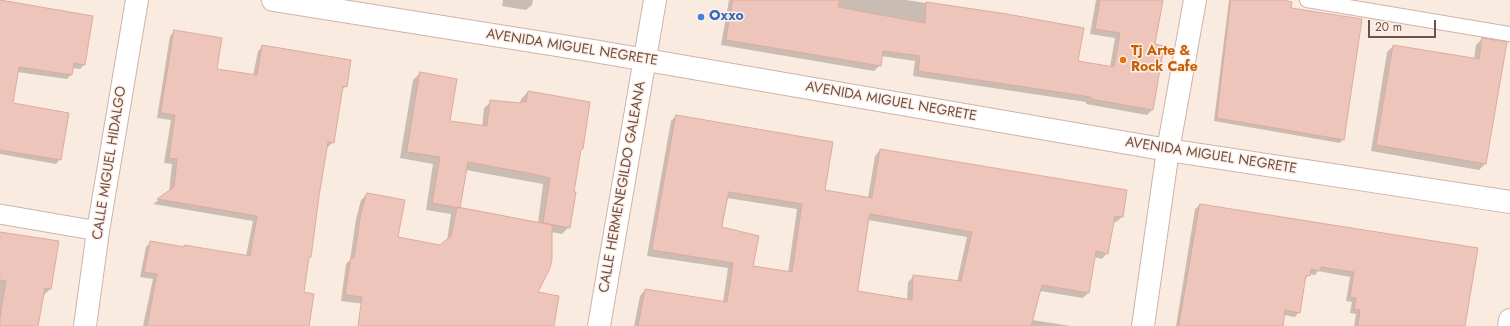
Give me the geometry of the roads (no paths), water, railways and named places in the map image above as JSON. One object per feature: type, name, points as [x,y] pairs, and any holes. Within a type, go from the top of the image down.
[{"type":"main road","name":"CALLE MIGUEL HIDALGO","points":[[85,326],[98,231],[137,0]]},
{"type":"main road","name":"AVENIDA MIGUEL NEGRETE","points":[[273,0],[644,60],[1168,150],[1510,202]]},
{"type":"main road","name":"CALLE HERMENEGILDO GALEANA","points":[[599,326],[654,0]]},
{"type":"main road","points":[[1143,326],[1168,150],[1195,0]]},
{"type":"main road","points":[[1509,326],[1510,320]]},
{"type":"street","points":[[1307,0],[1510,34]]},
{"type":"street","points":[[0,214],[98,231]]},
{"type":"place","name":"Oxxo","points":[[701,17]]},
{"type":"place","name":"Tj Arte & Rock Cafe","points":[[1123,60]]}]
